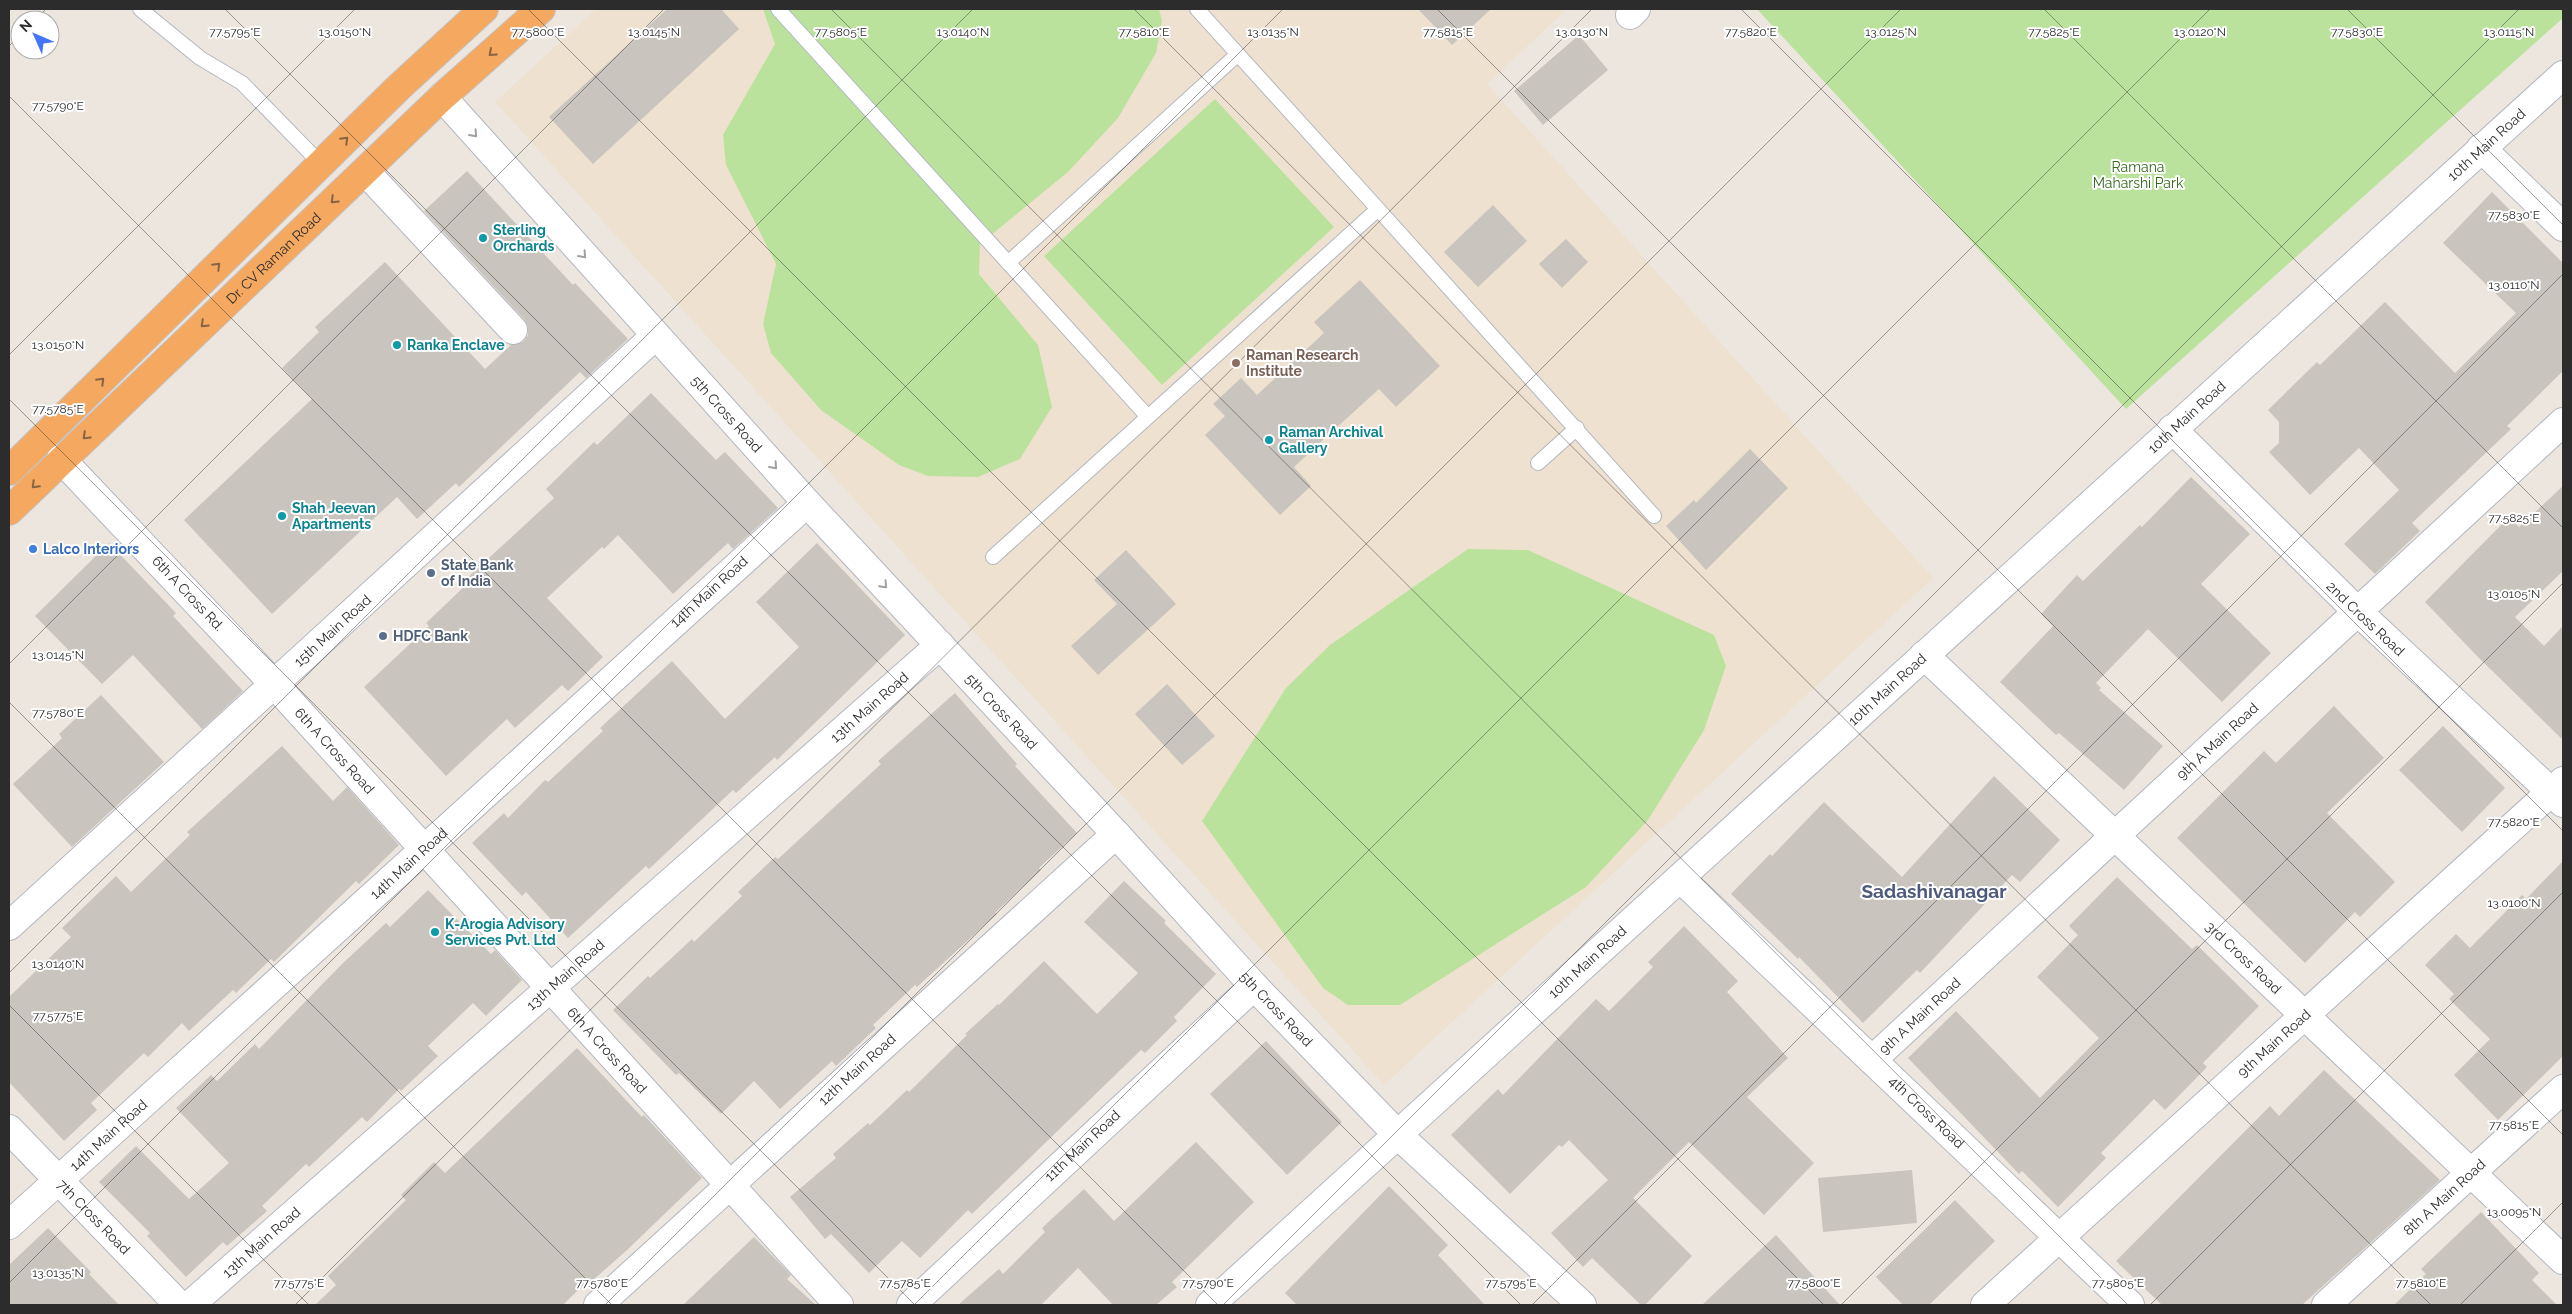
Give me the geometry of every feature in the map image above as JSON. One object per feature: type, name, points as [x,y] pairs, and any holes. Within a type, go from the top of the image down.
[{"type":"highway","points":[[9,471],[398,88],[484,9]]},
{"type":"highway","name":"Dr. CV Raman Road","points":[[9,511],[61,459],[442,97],[541,9]]},
{"type":"street","name":"10th Main Road","points":[[1210,1305],[2563,75]]},
{"type":"street","name":"5th Cross Road","points":[[442,97],[807,503],[1116,834],[1254,986],[1397,1134],[1582,1305]]},
{"type":"street","points":[[2482,148],[2563,227]]},
{"type":"street","points":[[365,171],[513,330]]},
{"type":"street","name":"15th Main Road","points":[[9,926],[655,336]]},
{"type":"street","name":"9th A Main Road","points":[[1872,1060],[2563,422]]},
{"type":"street","name":"2nd Cross Road","points":[[2172,430],[2357,611],[2559,792]]},
{"type":"street","name":"6th A Cross Rd.","points":[[61,459],[274,684]]},
{"type":"street","name":"14th Main Road","points":[[9,1225],[807,503]]},
{"type":"street","name":"13th Main Road","points":[[190,1305],[940,645]]},
{"type":"street","name":"3rd Cross Road","points":[[1924,655],[2563,1260]]},
{"type":"street","name":"6th A Cross Road","points":[[274,684],[839,1305]]},
{"type":"street","name":"9th Main Road","points":[[1986,1305],[2305,1015],[2559,792]]},
{"type":"street","name":"12th Main Road","points":[[598,1305],[1116,834]]},
{"type":"street","name":"4th Cross Road","points":[[1680,878],[2130,1305]]},
{"type":"street","name":"11th Main Road","points":[[911,1305],[1254,986]]},
{"type":"street","name":"8th A Main Road","points":[[2326,1305],[2563,1090]]},
{"type":"street","name":"7th Cross Road","points":[[9,1129],[179,1305]]},
{"type":"lane","points":[[140,9],[200,58],[242,83],[321,164]]},
{"type":"lane","points":[[778,9],[1148,417]]},
{"type":"lane","points":[[1197,9],[1577,428],[1654,516]]},
{"type":"lane","points":[[1008,263],[1238,54]]},
{"type":"lane","points":[[993,558],[1378,209]]},
{"type":"lane","points":[[1538,463],[1577,428]]},
{"type":"shaded area","name":"Raman Research Institute","points":[[596,9],[1567,9],[1487,84],[1933,578],[1384,1085],[495,102]]},
{"type":"green space","points":[[763,9],[1159,9],[1162,21],[1156,53],[1118,118],[1068,172],[980,244],[979,274],[1038,345],[1052,407],[1020,459],[978,477],[928,476],[899,465],[821,410],[771,353],[763,324],[776,264],[726,165],[723,135],[775,44]]},
{"type":"green space","name":"Ramana Maharshi Park","points":[[1757,9],[2563,9],[2563,18],[2126,409]]},
{"type":"green space","points":[[1215,99],[1334,227],[1162,385],[1044,256]]},
{"type":"green space","points":[[1468,549],[1528,550],[1714,635],[1726,666],[1704,730],[1648,820],[1586,887],[1400,1005],[1348,1005],[1323,988],[1202,821],[1286,688],[1330,645]]},
{"type":"building","points":[[667,9],[721,9],[739,29],[593,164],[549,117]]},
{"type":"building","points":[[1418,9],[1491,9],[1452,45]]},
{"type":"building","points":[[1579,35],[1608,70],[1543,125],[1514,91]]},
{"type":"building","points":[[467,171],[573,285],[575,283],[628,339],[586,378],[580,372],[459,487],[456,483],[417,519],[397,497],[272,614],[184,520],[312,399],[282,368],[319,332],[315,327],[385,262],[485,369],[511,345],[523,342],[528,335],[528,327],[524,319],[424,211]]},
{"type":"building","points":[[2492,192],[2563,263],[2563,371],[2507,426],[2511,429],[2412,523],[2420,531],[2375,574],[2344,544],[2399,490],[2359,448],[2310,495],[2269,452],[2279,443],[2279,422],[2268,410],[2317,362],[2320,365],[2385,302],[2455,373],[2516,313],[2443,243]]},
{"type":"building","points":[[1493,205],[1527,241],[1478,287],[1444,252]]},
{"type":"building","points":[[1566,239],[1588,262],[1562,288],[1539,264]]},
{"type":"building","points":[[1360,280],[1440,366],[1396,407],[1379,389],[1324,439],[1294,467],[1311,486],[1280,515],[1205,435],[1225,416],[1213,404],[1241,378],[1257,395],[1324,333],[1314,322]]},
{"type":"building","points":[[651,393],[716,460],[725,452],[778,508],[733,549],[728,543],[673,594],[618,535],[604,549],[602,547],[547,598],[603,657],[568,691],[562,685],[515,728],[507,719],[446,776],[364,687],[429,626],[426,623],[468,583],[465,580],[554,498],[546,489],[594,442],[597,445]]},
{"type":"building","points":[[1750,449],[1788,488],[1706,570],[1666,526],[1694,500],[1696,503]]},
{"type":"building","points":[[2191,477],[2250,534],[2201,584],[2271,653],[2222,702],[2148,629],[2096,683],[2101,688],[2099,690],[2163,746],[2124,790],[2059,733],[2056,735],[2000,682],[2053,626],[2041,614],[2077,575],[2083,581],[2140,525],[2142,527]]},
{"type":"building","points":[[2563,486],[2563,571],[2515,617],[2544,646],[2563,626],[2563,740],[2425,602],[2509,517],[2519,527]]},
{"type":"building","points":[[109,543],[176,613],[173,616],[243,691],[202,729],[133,655],[102,684],[35,616]]},
{"type":"building","points":[[817,543],[905,635],[777,760],[775,757],[736,793],[733,790],[649,869],[646,866],[568,938],[526,892],[522,896],[472,843],[504,813],[508,818],[545,780],[548,782],[603,731],[600,728],[672,661],[725,719],[799,647],[756,602]]},
{"type":"building","points":[[1126,550],[1176,604],[1098,675],[1071,646],[1117,604],[1094,580]]},
{"type":"building","points":[[1167,684],[1215,736],[1182,765],[1135,714]]},
{"type":"building","points":[[955,693],[1017,764],[1015,766],[1077,833],[1039,868],[1041,870],[995,913],[997,914],[917,987],[915,985],[873,1025],[876,1028],[836,1066],[832,1061],[780,1109],[754,1081],[721,1114],[679,1073],[676,1075],[613,1010],[648,976],[650,978],[692,939],[694,942],[742,896],[738,892],[775,857],[778,859],[881,764],[878,761]]},
{"type":"building","points":[[101,695],[164,762],[72,847],[13,784],[62,738],[59,734]]},
{"type":"building","points":[[2334,706],[2384,758],[2327,813],[2395,882],[2360,917],[2355,912],[2305,963],[2177,838],[2264,751],[2276,763]]},
{"type":"building","points":[[2443,726],[2505,788],[2462,832],[2399,770]]},
{"type":"building","points":[[282,746],[333,801],[347,787],[399,845],[359,884],[356,881],[274,962],[271,959],[236,993],[233,990],[189,1031],[182,1023],[148,1057],[144,1053],[91,1103],[97,1110],[64,1141],[9,1082],[9,997],[71,937],[62,928],[116,876],[131,892],[190,835],[187,832]]},
{"type":"building","points":[[1994,776],[2060,840],[2020,882],[2012,875],[1920,973],[1917,970],[1863,1023],[1799,957],[1798,959],[1731,894],[1770,854],[1772,856],[1824,802],[1902,877]]},
{"type":"building","points":[[2563,861],[2563,1056],[2498,1120],[2454,1075],[2490,1039],[2449,999],[2454,994],[2425,965],[2456,934],[2470,948],[2522,895],[2526,899]]},
{"type":"building","points":[[2117,877],[2192,949],[2197,945],[2259,1006],[2203,1063],[2207,1067],[2165,1110],[2154,1099],[2101,1153],[2106,1158],[2058,1207],[2022,1171],[2019,1174],[1908,1058],[1956,1011],[2040,1098],[2099,1038],[2037,977],[2078,935],[2069,926]]},
{"type":"building","points":[[1124,881],[1166,921],[1164,923],[1216,974],[1174,1017],[1177,1021],[1145,1053],[1141,1050],[972,1214],[968,1210],[920,1258],[902,1241],[869,1273],[831,1234],[825,1239],[790,1197],[836,1158],[833,1154],[868,1123],[870,1125],[907,1090],[909,1092],[967,1035],[965,1034],[999,1005],[1044,961],[1097,1014],[1138,973],[1084,922]]},
{"type":"building","points":[[428,890],[491,954],[495,950],[522,980],[486,1016],[473,1003],[428,1046],[438,1056],[401,1091],[399,1089],[367,1122],[362,1117],[309,1167],[306,1164],[262,1206],[267,1211],[227,1246],[223,1242],[186,1277],[147,1236],[150,1233],[99,1182],[136,1146],[189,1199],[229,1163],[176,1108],[211,1075],[217,1081],[255,1044],[259,1049],[342,964],[386,923],[390,927]]},
{"type":"building","points":[[1684,926],[1738,981],[1727,992],[1788,1058],[1747,1097],[1814,1163],[1764,1215],[1689,1142],[1633,1198],[1692,1256],[1645,1305],[1641,1305],[1592,1258],[1583,1267],[1551,1233],[1608,1180],[1569,1140],[1562,1147],[1559,1145],[1510,1194],[1451,1135],[1498,1089],[1503,1095],[1596,999],[1609,1011],[1653,967],[1648,962]]},
{"type":"building","points":[[1266,1041],[1342,1122],[1287,1175],[1210,1094]]},
{"type":"building","points":[[577,1048],[642,1117],[644,1115],[702,1178],[627,1250],[583,1289],[581,1287],[563,1305],[315,1305],[336,1285],[328,1276],[406,1200],[401,1195],[434,1162],[445,1173]]},
{"type":"building","points":[[2324,1070],[2440,1180],[2302,1305],[2162,1305],[2116,1261],[2270,1106],[2279,1116]]},
{"type":"building","points":[[1196,1142],[1254,1202],[1172,1282],[1177,1287],[1156,1305],[1113,1305],[1078,1268],[1041,1305],[958,1305],[999,1269],[1003,1274],[1045,1232],[1042,1228],[1084,1189],[1114,1221]]},
{"type":"building","points":[[1912,1170],[1917,1223],[1823,1232],[1818,1178]]},
{"type":"building","points":[[1389,1186],[1448,1245],[1438,1255],[1485,1305],[1297,1305],[1285,1293]]},
{"type":"building","points":[[1955,1200],[1995,1241],[1929,1305],[1903,1305],[1876,1277]]},
{"type":"building","points":[[2481,1212],[2539,1273],[2532,1280],[2557,1305],[2394,1305],[2426,1274],[2421,1269]]},
{"type":"building","points":[[48,1228],[91,1272],[89,1274],[119,1305],[9,1305],[9,1265]]},
{"type":"building","points":[[1776,1235],[1840,1305],[1702,1305]]},
{"type":"building","points":[[754,1237],[791,1275],[787,1279],[816,1305],[683,1305]]},
{"type":"place","name":"Sterling Orchards","points":[[483,238]]},
{"type":"place","name":"Ranka Enclave","points":[[397,345]]},
{"type":"place","name":"Raman Research Institute","points":[[1236,363]]},
{"type":"place","name":"Raman Archival Gallery","points":[[1269,440]]},
{"type":"place","name":"Shah Jeevan Apartments","points":[[282,516]]},
{"type":"place","name":"Lalco Interiors","points":[[33,549]]},
{"type":"place","name":"State Bank of India","points":[[431,573]]},
{"type":"place","name":"HDFC Bank","points":[[383,636]]},
{"type":"place","name":"K-Arogia Advisory Services Pvt. Ltd","points":[[435,932]]},
{"type":"district","name":"Sadashivanagar","points":[[1934,891]]}]
